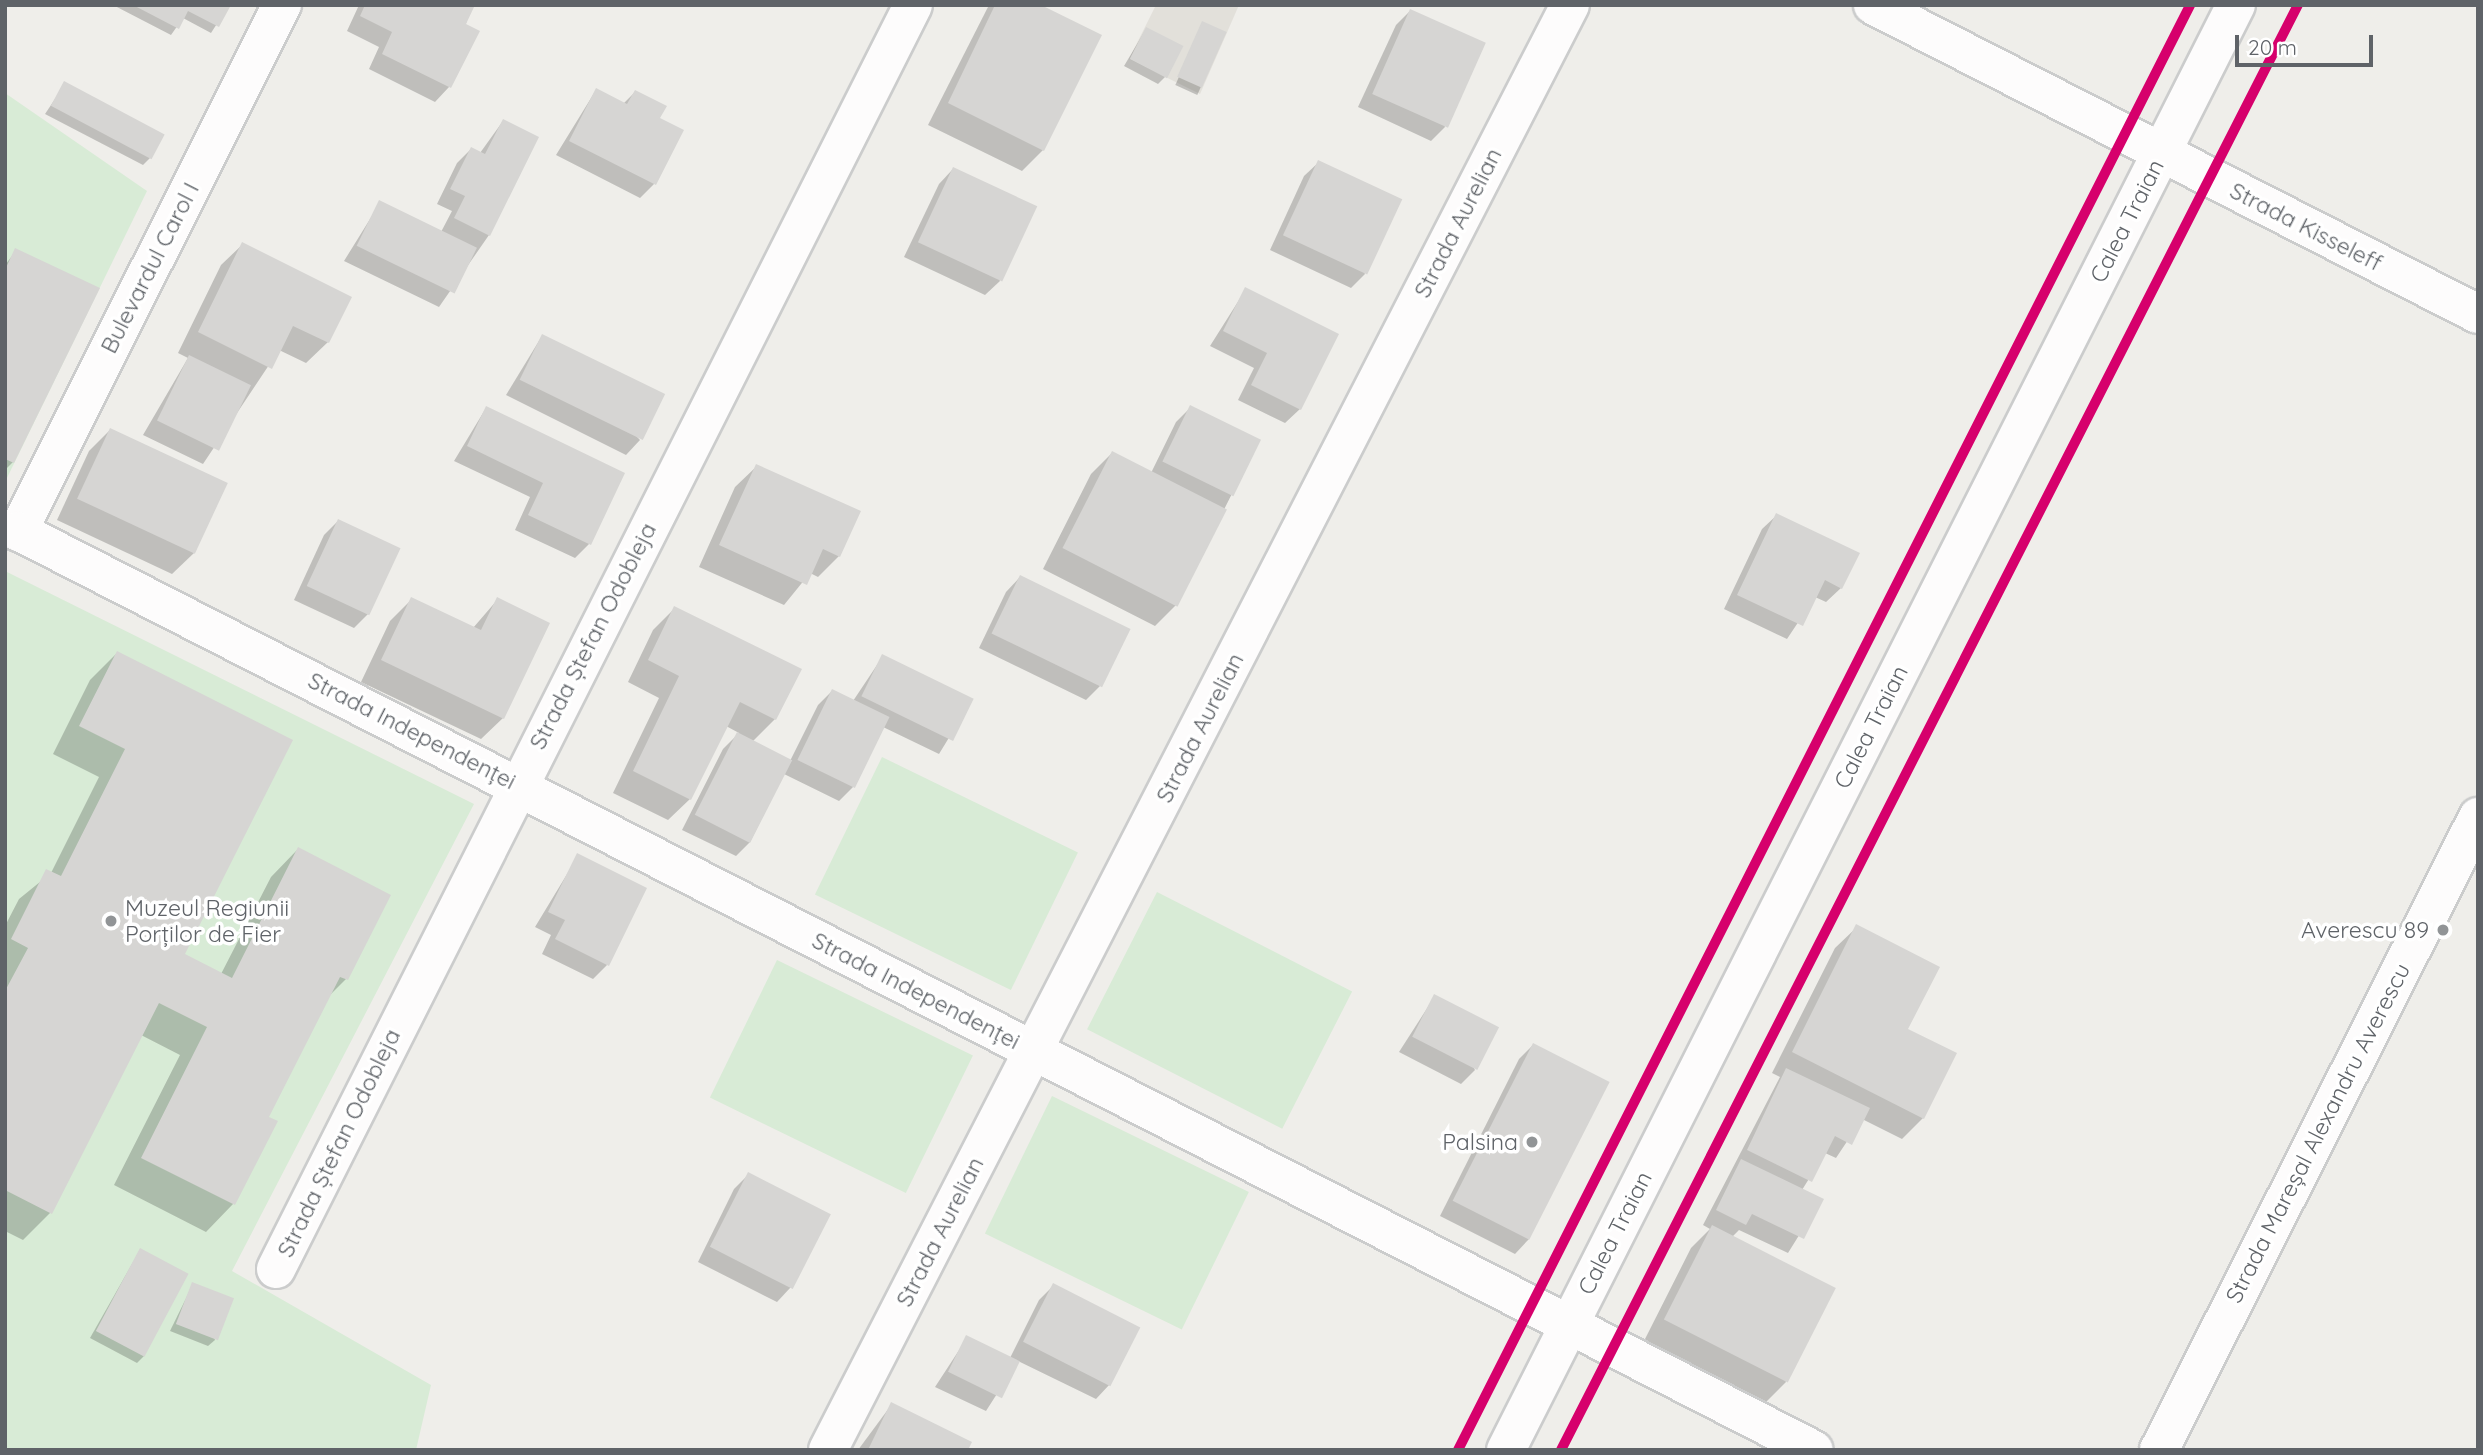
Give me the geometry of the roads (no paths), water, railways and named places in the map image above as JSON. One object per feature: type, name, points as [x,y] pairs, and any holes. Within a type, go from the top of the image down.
[{"type":"street","name":"Bulevardul Carol I","points":[[18,531],[282,5]]},
{"type":"street","name":"Strada Ștefan Odobleja","points":[[276,1269],[517,785],[913,5]]},
{"type":"street","name":"Strada Aurelian","points":[[828,1450],[1570,5]]},
{"type":"street","name":"Strada Kisseleff","points":[[1873,5],[2160,155],[2478,314]]},
{"type":"street","name":"Calea Traian","points":[[1506,1450],[2236,5]]},
{"type":"street","name":"Strada Independenței","points":[[18,531],[1034,1052],[1570,1322],[1814,1450]]},
{"type":"street","name":"Strada Mareșal Alexandru Averescu","points":[[2159,1450],[2478,817]]},
{"type":"place","name":"Muzeul Regiunii Porților de Fier","points":[[111,921]]},
{"type":"place","name":"Averescu 89","points":[[2443,930]]},
{"type":"place","name":"Palsina","points":[[1532,1142]]}]
